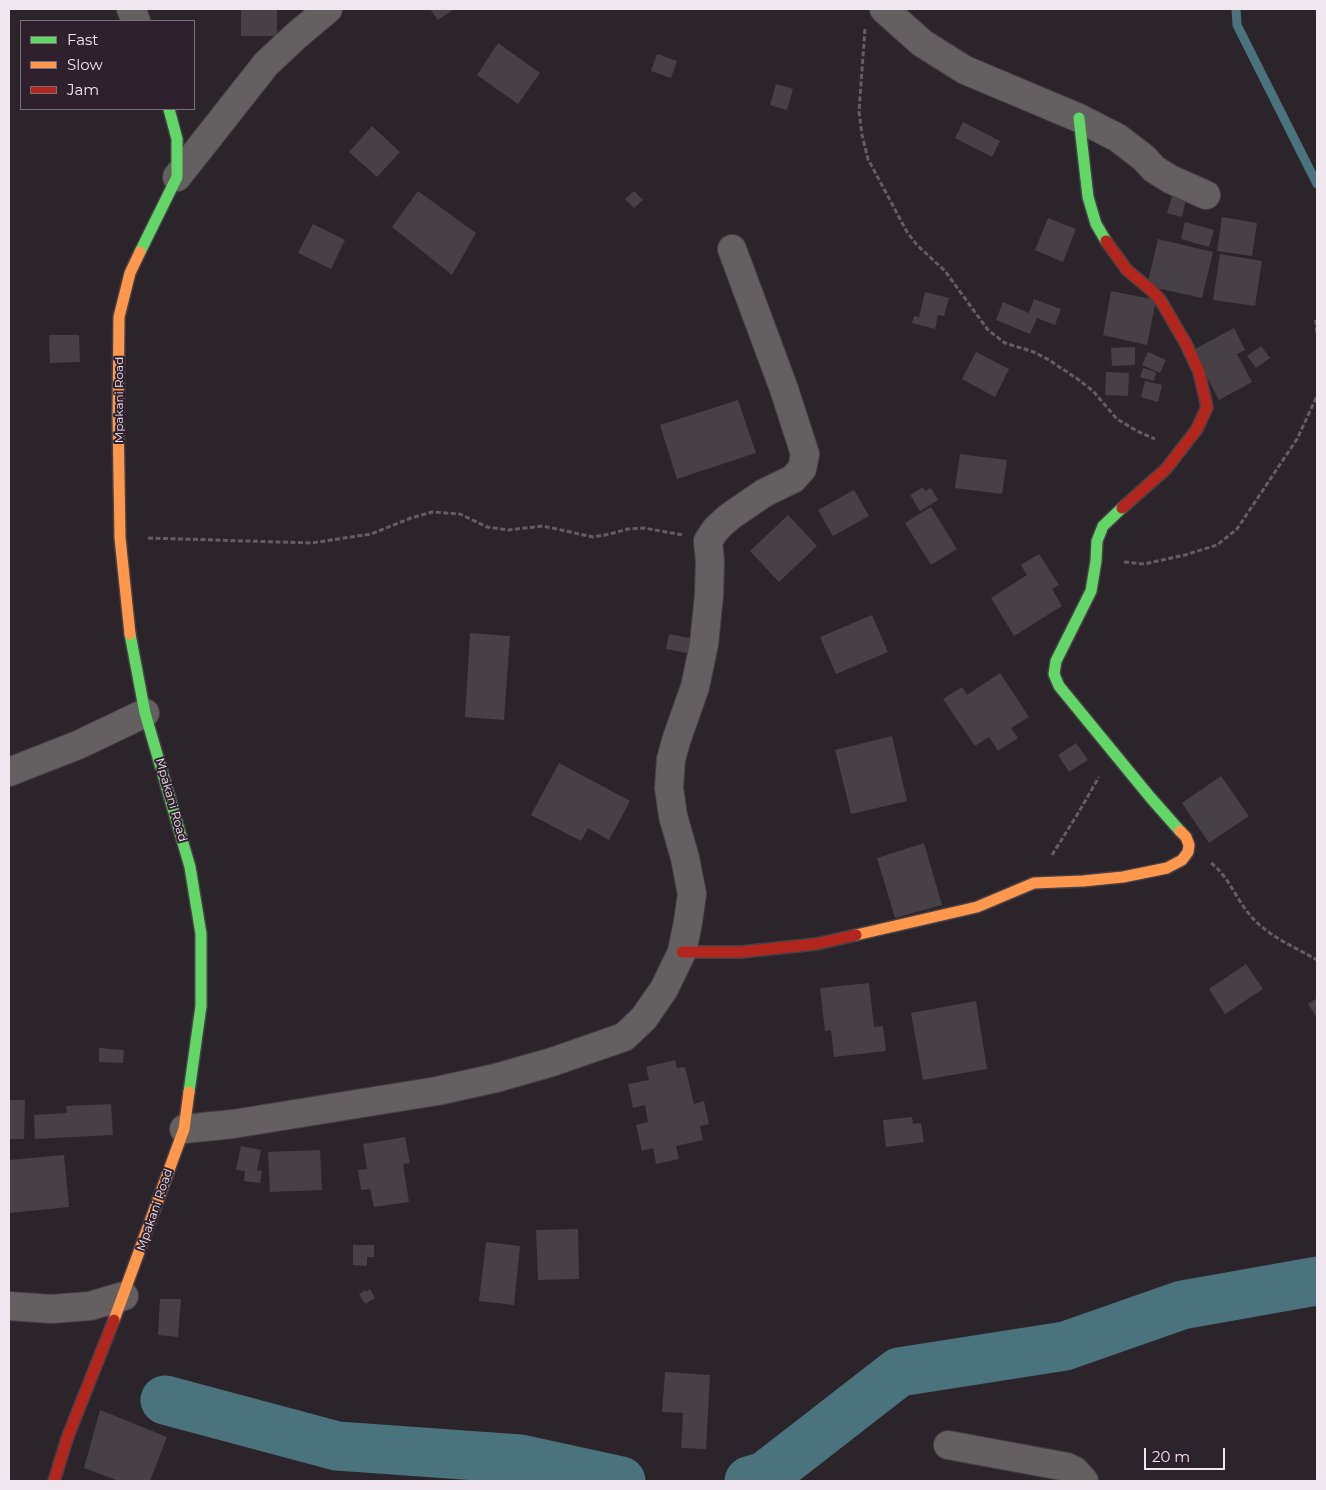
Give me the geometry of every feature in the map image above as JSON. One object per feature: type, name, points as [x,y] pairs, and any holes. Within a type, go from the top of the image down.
[{"type":"street","points":[[177,176],[266,64],[328,9]]},
{"type":"street","points":[[875,17],[965,70],[1079,118],[1118,138],[1144,158],[1154,169],[1170,179],[1206,195]]},
{"type":"street","name":"Mpakani Road","points":[[54,1481],[68,1436],[124,1296],[184,1129],[201,1006],[201,934],[190,867],[146,713],[130,634],[120,538],[119,317],[130,273],[177,176],[177,140],[169,110]]},
{"type":"street","points":[[682,952],[741,952],[816,944],[977,907],[1034,883],[1123,877],[1167,868],[1182,860],[1188,852],[1190,845],[1186,837],[1111,751],[1058,686],[1054,676],[1056,661],[1091,591],[1097,541],[1103,526],[1166,468],[1197,429],[1207,407],[1199,372],[1186,344],[1161,301],[1127,270],[1096,224],[1088,198],[1079,118]]},
{"type":"street","points":[[184,1129],[233,1124],[437,1091],[496,1078],[624,1037],[644,1018],[664,989],[682,952],[692,894],[685,858],[673,816],[670,788],[671,758],[695,687],[704,644],[709,595],[710,561],[708,541],[716,529],[729,517],[764,494],[793,479],[802,470],[804,454],[784,389],[732,249]]},
{"type":"street","points":[[9,772],[78,745],[146,713]]},
{"type":"street","points":[[9,1306],[51,1310],[90,1306],[124,1296]]},
{"type":"street","points":[[948,1445],[1067,1467],[1075,1471],[1084,1481]]},
{"type":"path","points":[[875,17],[859,111],[862,135],[868,159],[907,232],[917,245],[945,270],[988,330],[1005,343],[1034,352],[1079,380],[1093,391],[1117,419],[1137,431],[1181,449]]},
{"type":"path","points":[[1316,320],[1317,334]]},
{"type":"path","points":[[1096,561],[1144,564],[1185,556],[1217,544],[1237,529],[1297,439],[1317,396]]},
{"type":"path","points":[[120,538],[312,542],[371,534],[432,512],[460,514],[487,527],[508,530],[543,526],[593,536],[644,528],[708,541]]},
{"type":"path","points":[[1034,883],[1095,785],[1111,751]]},
{"type":"path","points":[[1188,852],[1207,860],[1218,869],[1250,915],[1263,929],[1317,960]]},
{"type":"building","points":[[241,9],[277,9],[277,36],[241,36]]},
{"type":"building","points":[[430,9],[454,9],[438,20]]},
{"type":"building","points":[[498,43],[540,73],[518,104],[477,75]]},
{"type":"building","points":[[657,54],[677,61],[671,78],[651,71]]},
{"type":"building","points":[[776,84],[793,89],[787,110],[770,105]]},
{"type":"building","points":[[963,122],[1000,141],[992,157],[955,138]]},
{"type":"building","points":[[372,126],[400,152],[377,177],[349,152]]},
{"type":"building","points":[[418,191],[476,233],[452,275],[392,227]]},
{"type":"building","points":[[634,191],[643,200],[634,208],[625,199]]},
{"type":"building","points":[[1172,196],[1186,199],[1182,217],[1167,213]]},
{"type":"building","points":[[1222,217],[1257,223],[1252,256],[1217,251]]},
{"type":"building","points":[[1048,218],[1076,229],[1063,262],[1035,250]]},
{"type":"building","points":[[1185,222],[1214,230],[1209,247],[1181,239]]},
{"type":"building","points":[[313,224],[345,240],[331,269],[298,253]]},
{"type":"building","points":[[1158,239],[1213,252],[1202,298],[1147,286]]},
{"type":"building","points":[[1220,254],[1262,261],[1255,306],[1213,300]]},
{"type":"building","points":[[1111,291],[1156,300],[1147,345],[1103,335]]},
{"type":"building","points":[[925,292],[949,298],[944,316],[938,315],[935,329],[912,323],[914,316],[919,317]]},
{"type":"building","points":[[1034,299],[1061,309],[1055,325],[1037,318],[1030,334],[996,320],[1003,302],[1029,313]]},
{"type":"building","points":[[1234,328],[1245,350],[1237,354],[1252,382],[1219,400],[1193,350]]},
{"type":"building","points":[[49,335],[79,335],[80,362],[50,363]]},
{"type":"building","points":[[1261,346],[1270,358],[1256,368],[1247,356]]},
{"type":"building","points":[[1135,347],[1135,365],[1112,366],[1111,348]]},
{"type":"building","points":[[976,352],[1009,369],[995,397],[962,379]]},
{"type":"building","points":[[1148,352],[1166,360],[1160,373],[1142,365]]},
{"type":"building","points":[[1143,368],[1156,372],[1154,381],[1140,377]]},
{"type":"building","points":[[1106,372],[1129,373],[1128,396],[1105,395]]},
{"type":"building","points":[[1145,381],[1162,385],[1158,402],[1141,397]]},
{"type":"building","points":[[738,400],[756,453],[677,479],[660,425]]},
{"type":"building","points":[[960,454],[1007,460],[1002,494],[955,488]]},
{"type":"building","points":[[923,487],[925,491],[931,488],[938,500],[920,511],[910,495]]},
{"type":"building","points":[[854,490],[869,516],[833,536],[818,510]]},
{"type":"building","points":[[931,507],[957,549],[931,565],[905,523]]},
{"type":"building","points":[[788,515],[817,546],[779,582],[750,551]]},
{"type":"building","points":[[1039,554],[1059,585],[1052,589],[1062,606],[1014,636],[991,598],[1027,575],[1021,565]]},
{"type":"building","points":[[872,615],[888,652],[836,674],[820,637]]},
{"type":"building","points":[[470,633],[510,636],[504,720],[465,717]]},
{"type":"building","points":[[669,634],[694,639],[692,654],[666,649]]},
{"type":"building","points":[[1000,673],[1029,717],[1011,728],[1018,738],[998,751],[989,737],[975,746],[943,699],[962,687],[967,695]]},
{"type":"building","points":[[892,736],[907,801],[851,814],[835,750]]},
{"type":"building","points":[[1076,743],[1088,760],[1069,772],[1058,755]]},
{"type":"building","points":[[559,763],[630,801],[609,840],[588,828],[581,841],[531,815]]},
{"type":"building","points":[[1221,776],[1249,816],[1209,843],[1182,803]]},
{"type":"building","points":[[924,843],[942,905],[895,918],[877,858]]},
{"type":"building","points":[[1246,964],[1263,989],[1225,1014],[1209,989]]},
{"type":"building","points":[[869,983],[874,1027],[883,1026],[886,1051],[834,1057],[831,1030],[825,1031],[820,988]]},
{"type":"building","points":[[1317,998],[1317,1018],[1308,1004]]},
{"type":"building","points":[[976,1001],[987,1069],[923,1080],[911,1013]]},
{"type":"building","points":[[99,1048],[124,1050],[123,1063],[99,1062]]},
{"type":"building","points":[[675,1060],[677,1068],[685,1067],[694,1104],[704,1101],[709,1124],[700,1126],[703,1140],[676,1146],[679,1159],[656,1164],[653,1148],[642,1151],[636,1125],[648,1122],[645,1105],[633,1108],[628,1084],[649,1080],[646,1067]]},
{"type":"building","points":[[9,1100],[25,1100],[24,1139],[9,1139]]},
{"type":"building","points":[[111,1104],[113,1135],[35,1139],[34,1115],[67,1113],[66,1106]]},
{"type":"building","points":[[912,1117],[913,1124],[921,1123],[924,1142],[886,1147],[883,1120]]},
{"type":"building","points":[[405,1137],[410,1163],[403,1164],[409,1202],[374,1207],[370,1189],[361,1190],[358,1170],[367,1169],[363,1144]]},
{"type":"building","points":[[241,1146],[261,1150],[257,1170],[262,1171],[260,1183],[244,1181],[245,1171],[236,1170]]},
{"type":"building","points":[[320,1150],[322,1190],[270,1192],[268,1152]]},
{"type":"building","points":[[64,1155],[69,1207],[9,1213],[9,1160]]},
{"type":"building","points":[[578,1229],[579,1279],[538,1280],[536,1230]]},
{"type":"building","points":[[486,1242],[520,1246],[514,1305],[479,1301]]},
{"type":"building","points":[[353,1245],[374,1245],[374,1257],[367,1257],[367,1266],[353,1265]]},
{"type":"building","points":[[370,1289],[375,1298],[365,1304],[359,1294]]},
{"type":"building","points":[[160,1299],[181,1299],[178,1337],[158,1335]]},
{"type":"building","points":[[665,1372],[710,1375],[706,1449],[681,1448],[683,1413],[662,1412]]},
{"type":"building","points":[[100,1410],[167,1437],[150,1481],[119,1481],[84,1468]]},
{"type":"waterway","points":[[1236,9],[1237,25],[1317,184]]},
{"type":"waterway","points":[[749,1481],[765,1476],[899,1372],[1065,1346],[1182,1305],[1317,1281]]},
{"type":"waterway","points":[[165,1400],[337,1446],[520,1459],[621,1481]]},
{"type":"traffic: fast","points":[[140,252],[177,177],[177,139],[169,110]]},
{"type":"traffic: fast","points":[[1079,118],[1088,197],[1096,224],[1106,241]]},
{"type":"traffic: fast","points":[[1122,508],[1103,526],[1097,541],[1091,591],[1056,661],[1054,674],[1059,686],[1180,831]]},
{"type":"traffic: fast","points":[[130,634],[145,713],[190,867],[201,934],[201,1006],[189,1092]]},
{"type":"traffic: slow","points":[[130,634],[120,538],[119,317],[130,273],[140,252]]},
{"type":"traffic: slow","points":[[856,935],[977,907],[1034,883],[1123,877],[1167,868],[1182,860],[1188,852],[1189,845],[1186,837],[1180,831]]},
{"type":"traffic: slow","points":[[114,1320],[184,1129],[189,1092]]},
{"type":"traffic: jam","points":[[1106,241],[1127,270],[1161,301],[1186,344],[1199,372],[1207,407],[1197,429],[1166,469],[1122,508]]},
{"type":"traffic: jam","points":[[682,952],[741,952],[816,944],[856,935]]},
{"type":"traffic: jam","points":[[54,1481],[68,1436],[114,1320]]}]
